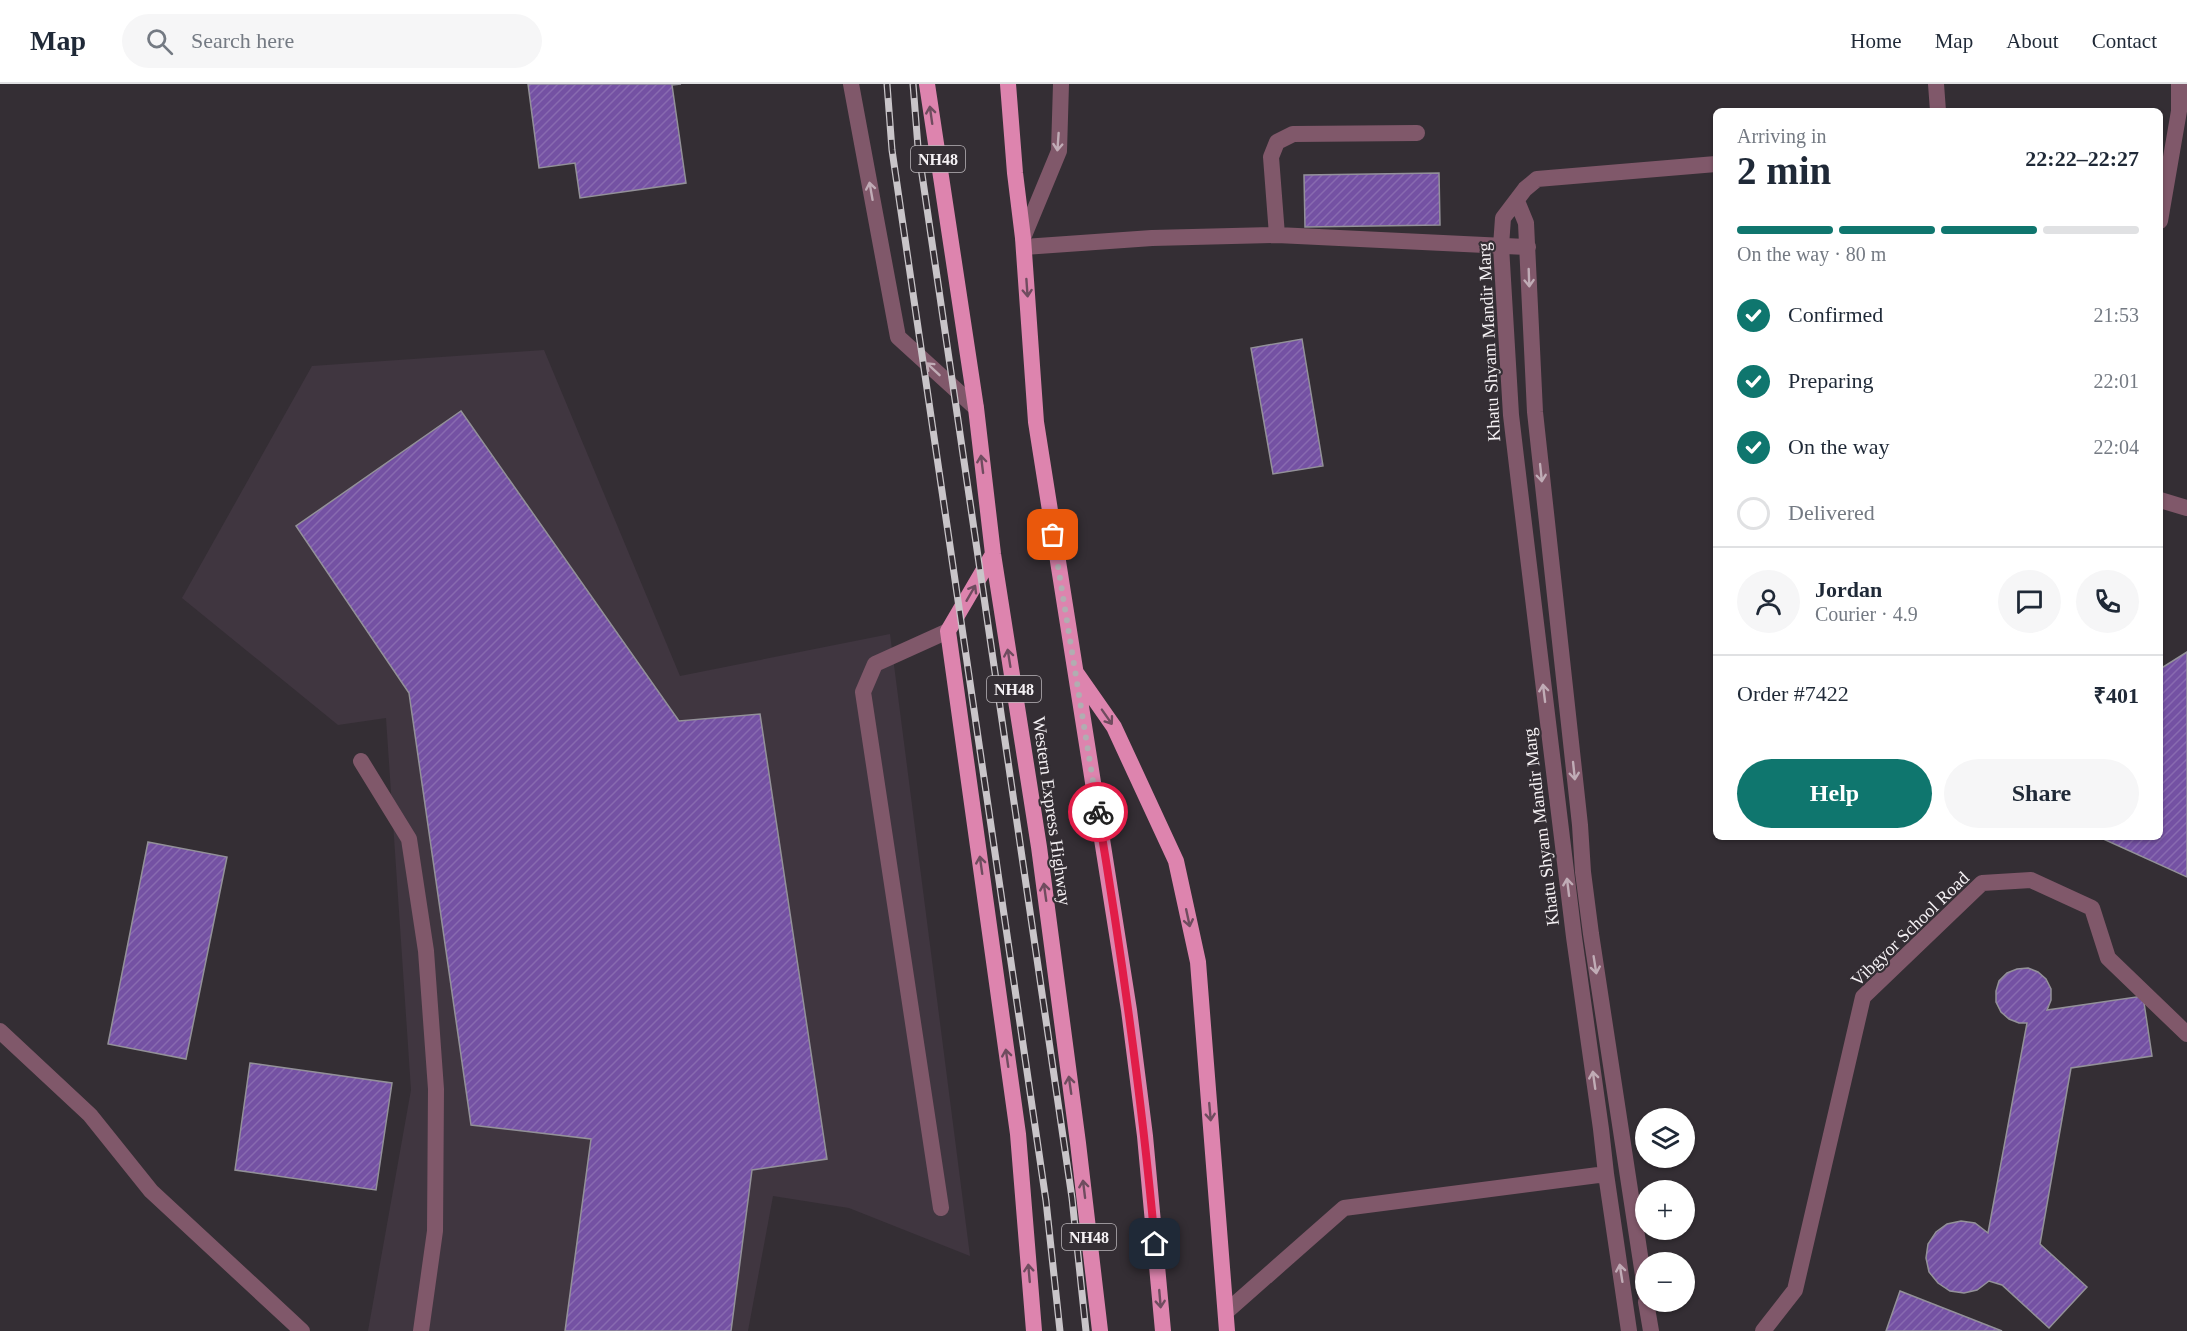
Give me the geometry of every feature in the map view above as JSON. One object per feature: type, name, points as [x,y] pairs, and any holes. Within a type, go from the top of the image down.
[{"type":"highway","name":"Western Express Highway","points":[[927,84],[976,408],[993,554],[1039,847],[1100,1331]]},
{"type":"highway","points":[[1008,84],[1024,243],[1036,422],[1129,1010],[1145,1136],[1163,1331]]},
{"type":"highway","points":[[993,554],[948,632],[1018,1134],[1034,1331]]},
{"type":"highway","points":[[1074,669],[1114,727],[1176,861],[1198,962],[1227,1331]]},
{"type":"street","points":[[851,84],[898,337],[976,408]]},
{"type":"street","points":[[1061,84],[1059,151],[1024,243],[1277,236],[1528,247]]},
{"type":"street","points":[[1936,84],[1938,108]]},
{"type":"street","points":[[2163,204],[2179,111],[2179,84]]},
{"type":"street","points":[[1277,236],[1271,157],[1277,142],[1293,134],[1416,133]]},
{"type":"street","points":[[1517,201],[1525,189],[1537,179],[1713,164]]},
{"type":"street","name":"Khatu Shyam Mandir Marg","points":[[1629,1331],[1601,1129],[1582,935],[1535,412],[1526,223],[1517,201],[1503,218],[1501,246],[1511,415],[1582,935],[1620,1127],[1639,1252]]},
{"type":"street","points":[[1511,415],[1535,412]]},
{"type":"street","points":[[2163,501],[2187,508]]},
{"type":"street","points":[[941,1208],[863,692],[875,664],[948,632]]},
{"type":"street","points":[[361,761],[410,839],[426,951],[436,1089],[436,1220],[422,1331]]},
{"type":"street","name":"Vibgyor School Road","points":[[1763,1331],[1795,1290],[1863,997],[1982,883],[2031,880],[2092,908],[2108,958],[2187,1034]]},
{"type":"street","points":[[0,1031],[90,1115],[151,1191],[302,1331]]},
{"type":"street","points":[[1601,1129],[1620,1127]]},
{"type":"street","points":[[1226,1312],[1344,1208],[1606,1174]]},
{"type":"street","points":[[1648,1312],[1651,1331]]},
{"type":"shaded area","points":[[544,350],[680,676],[890,634],[970,1256],[849,1208],[773,1196],[748,1331],[368,1331],[411,1090],[386,718],[338,725],[182,598],[312,366]]},
{"type":"building","points":[[528,84],[681,84],[672,85],[686,183],[580,198],[575,163],[539,168]]},
{"type":"building","points":[[1439,173],[1440,225],[1305,227],[1304,175]]},
{"type":"building","points":[[1302,339],[1323,466],[1273,474],[1251,348]]},
{"type":"building","points":[[461,411],[679,721],[760,714],[827,1159],[752,1170],[731,1331],[565,1331],[591,1139],[471,1125],[409,693],[296,526]]},
{"type":"building","points":[[2187,652],[2187,877],[2106,840],[2163,840],[2163,667]]},
{"type":"building","points":[[148,842],[227,857],[186,1059],[108,1044]]},
{"type":"building","points":[[2028,968],[2038,972],[2046,979],[2051,989],[2051,1000],[2047,1010],[2143,996],[2152,1056],[2071,1068],[2040,1244],[2087,1287],[2049,1328],[2002,1285],[1989,1281],[1977,1290],[1964,1293],[1950,1291],[1938,1283],[1929,1272],[1926,1258],[1928,1244],[1936,1232],[1947,1224],[1961,1221],[1975,1223],[1988,1233],[2027,1023],[2009,1019],[2001,1012],[1996,1002],[1996,991],[1999,981],[2007,973]]},
{"type":"building","points":[[250,1063],[392,1083],[376,1190],[235,1170]]},
{"type":"building","points":[[1900,1291],[2002,1331],[1886,1331]]},
{"type":"railway","points":[[887,84],[892,150],[1046,1201],[1060,1331]]},
{"type":"railway","points":[[913,84],[918,147],[1072,1198],[1086,1331]]},
{"type":"way so far","points":[[1053,535],[1098,812]]},
{"type":"route","points":[[1098,812],[1129,1010],[1145,1136],[1155,1244]]}]
